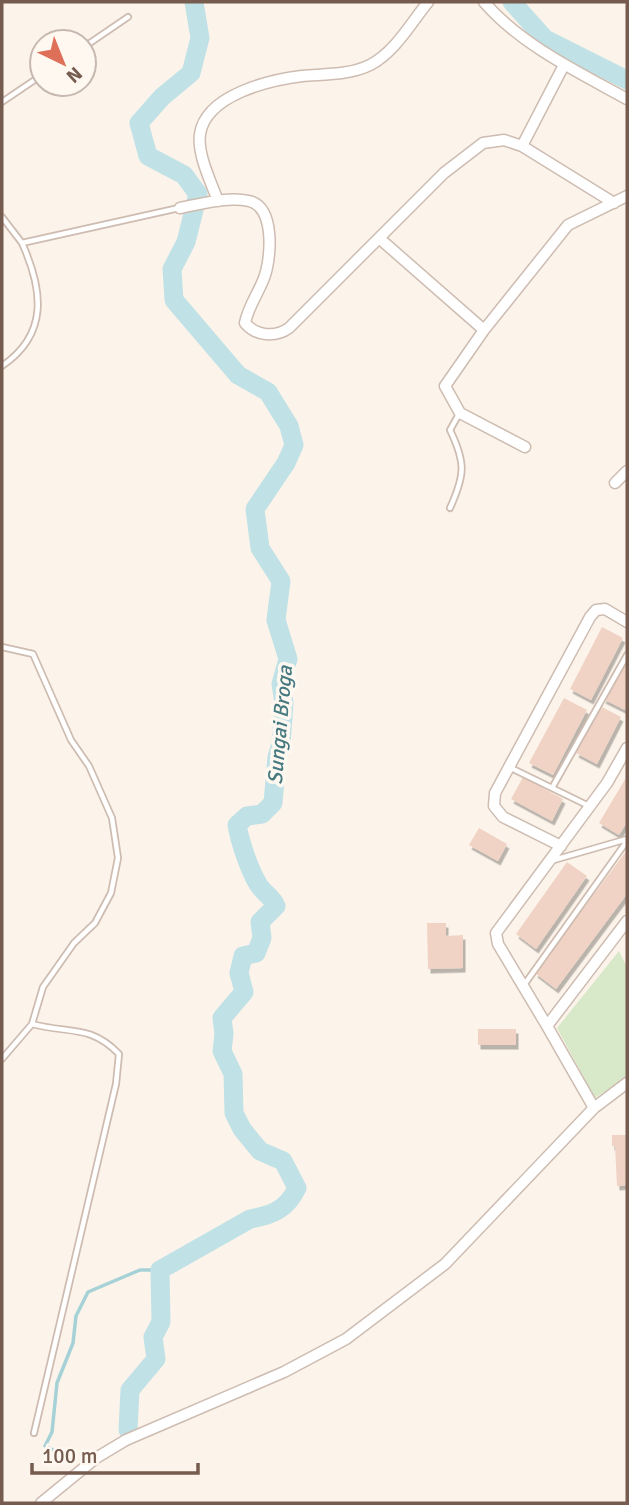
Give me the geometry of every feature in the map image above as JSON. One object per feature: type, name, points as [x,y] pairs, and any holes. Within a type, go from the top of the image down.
[{"type":"street","points":[[213,202],[200,134],[208,113],[243,90],[299,77],[341,73],[371,65],[398,42],[428,2]]},
{"type":"street","points":[[484,2],[494,13],[564,65],[627,99]]},
{"type":"street","points":[[522,146],[564,65]]},
{"type":"street","points":[[180,208],[213,202],[250,201],[258,206],[268,225],[270,255],[265,276],[245,323],[250,329],[268,335],[281,333],[289,328],[444,173],[483,143],[504,140],[522,146],[614,203]]},
{"type":"street","points":[[525,447],[460,413],[445,386],[484,330],[568,225],[627,196]]},
{"type":"street","points":[[379,238],[484,330]]},
{"type":"street","points":[[615,483],[627,471]]},
{"type":"street","points":[[561,846],[503,817],[494,806],[495,793],[590,617],[596,610],[605,610],[627,622]]},
{"type":"street","points":[[594,1108],[498,944],[496,933],[590,807],[627,748]]},
{"type":"street","points":[[547,1026],[627,921]]},
{"type":"street","points":[[40,1503],[96,1458],[126,1440],[284,1373],[346,1339],[444,1264],[594,1108],[627,1083]]},
{"type":"lane","points":[[98,37],[128,17]]},
{"type":"lane","points":[[2,102],[28,84]]},
{"type":"lane","points":[[22,243],[180,208]]},
{"type":"lane","points":[[2,217],[22,243],[36,274],[38,313],[29,342],[2,366]]},
{"type":"lane","points":[[450,508],[463,480],[461,453],[450,430],[460,413]]},
{"type":"lane","points":[[2,647],[33,654],[71,740],[89,766],[112,818],[118,858],[111,893],[95,923],[74,943],[43,987],[32,1024],[2,1059]]},
{"type":"lane","points":[[552,788],[627,656]]},
{"type":"lane","points":[[508,766],[590,807]]},
{"type":"lane","points":[[550,861],[627,840]]},
{"type":"lane","points":[[524,985],[627,840]]},
{"type":"lane","points":[[32,1024],[52,1029],[79,1030],[104,1039],[119,1054],[101,1151],[34,1433]]},
{"type":"green space","points":[[619,951],[627,967],[627,1077],[595,1098],[557,1028]]},
{"type":"building","points":[[602,627],[623,638],[591,700],[570,689]]},
{"type":"building","points":[[627,650],[627,706],[625,710],[603,699]]},
{"type":"building","points":[[564,698],[587,710],[553,775],[529,763]]},
{"type":"building","points":[[600,706],[621,717],[597,764],[576,753]]},
{"type":"building","points":[[627,776],[627,822],[619,835],[599,823]]},
{"type":"building","points":[[523,777],[563,799],[552,821],[511,799]]},
{"type":"building","points":[[479,828],[507,844],[498,861],[469,845]]},
{"type":"building","points":[[627,850],[627,894],[556,989],[535,973]]},
{"type":"building","points":[[567,862],[587,876],[536,949],[516,934]]},
{"type":"building","points":[[427,923],[446,923],[446,936],[463,935],[463,968],[428,969]]},
{"type":"building","points":[[478,1029],[516,1029],[516,1045],[478,1045]]},
{"type":"building","points":[[612,1135],[627,1135],[627,1185],[617,1186]]},
{"type":"waterway","name":"Sungai Broga","points":[[128,1430],[130,1390],[156,1359],[153,1337],[161,1322],[160,1270],[250,1219],[278,1210],[289,1201],[297,1188],[283,1161],[260,1151],[242,1129],[234,1113],[233,1074],[222,1051],[222,1018],[244,992],[239,973],[243,956],[256,953],[262,938],[260,922],[276,906],[255,878],[237,825],[247,816],[262,814],[273,803],[284,703],[281,684],[288,659],[276,620],[281,581],[260,548],[255,509],[286,463],[294,445],[289,426],[268,392],[238,375],[174,300],[172,269],[186,242],[198,194],[184,175],[148,156],[139,123],[162,97],[191,73],[200,38],[194,2]]},
{"type":"waterway","points":[[512,2],[545,39],[627,80]]},
{"type":"waterway","points":[[64,1455],[45,1446],[52,1432],[57,1383],[73,1343],[76,1316],[88,1292],[140,1270],[160,1270]]}]
